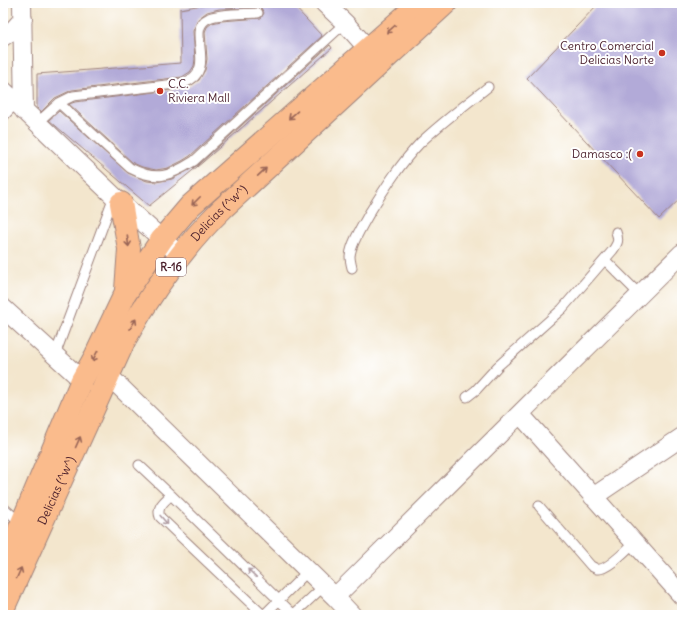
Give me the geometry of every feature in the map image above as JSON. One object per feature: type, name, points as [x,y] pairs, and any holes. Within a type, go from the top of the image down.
[{"type":"main road","name":"Delicias (^w^)","points":[[3,568],[82,380],[96,355],[125,294],[162,239],[202,194],[369,50],[420,3]]},
{"type":"main road","name":"Delicias (^w^)","points":[[3,608],[125,339],[142,308],[180,255],[223,208],[446,3]]},
{"type":"main road","points":[[118,199],[129,249],[125,294]]},
{"type":"street","points":[[324,3],[345,23],[369,50]]},
{"type":"street","points":[[3,37],[14,29],[23,11]]},
{"type":"street","points":[[20,107],[23,11]]},
{"type":"street","points":[[3,90],[118,199],[180,255]]},
{"type":"street","points":[[330,592],[520,414],[682,253]]},
{"type":"street","points":[[3,308],[82,380]]},
{"type":"street","points":[[108,375],[352,615]]},
{"type":"street","points":[[520,414],[634,543],[681,592]]},
{"type":"street","points":[[593,497],[682,437]]},
{"type":"lane","points":[[37,123],[59,103],[73,96],[184,84],[197,75],[201,64],[199,30],[207,19],[215,16],[258,13]]},
{"type":"lane","points":[[59,103],[130,168],[140,174],[152,177],[165,175],[180,170],[194,161],[345,23]]},
{"type":"lane","points":[[352,268],[350,255],[352,248],[366,219],[387,184],[399,168],[420,144],[488,87]]},
{"type":"lane","points":[[3,117],[20,107]]},
{"type":"lane","points":[[55,355],[118,199]]},
{"type":"lane","points":[[467,397],[476,390],[498,366],[562,309],[618,243],[619,238],[616,232]]},
{"type":"lane","points":[[605,260],[640,295]]},
{"type":"lane","points":[[139,465],[294,615],[330,592]]},
{"type":"lane","points":[[171,495],[159,509],[158,512],[160,517],[264,615],[308,571]]},
{"type":"lane","points":[[539,506],[591,566],[597,569],[602,569],[607,566],[634,543]]},
{"type":"lane","points":[[3,507],[22,524]]},
{"type":"building","name":"C.C. Riviera Mall","points":[[213,3],[291,3],[322,36],[190,156],[182,161],[168,168],[156,170],[142,167],[133,163],[69,104],[187,88],[199,80],[205,70],[207,59],[205,32],[207,27],[212,23],[221,21],[261,18],[264,13],[261,8],[219,9],[207,12],[198,19],[193,31],[194,66],[190,72],[182,77],[72,90],[55,98],[41,112],[37,108],[37,74],[181,63],[180,9]]},
{"type":"building","name":"Damasco :(","points":[[599,3],[682,3],[682,197],[659,219],[527,78]]},
{"type":"building","points":[[330,45],[332,48],[203,162],[149,206],[49,120],[59,111],[128,173],[147,181],[156,182],[172,179],[198,165]]},
{"type":"place","name":"Centro Comercial Delicias Norte","points":[[662,53]]},
{"type":"place","name":"C.C. Riviera Mall","points":[[160,91]]},
{"type":"place","name":"Damasco :(","points":[[640,154]]}]
